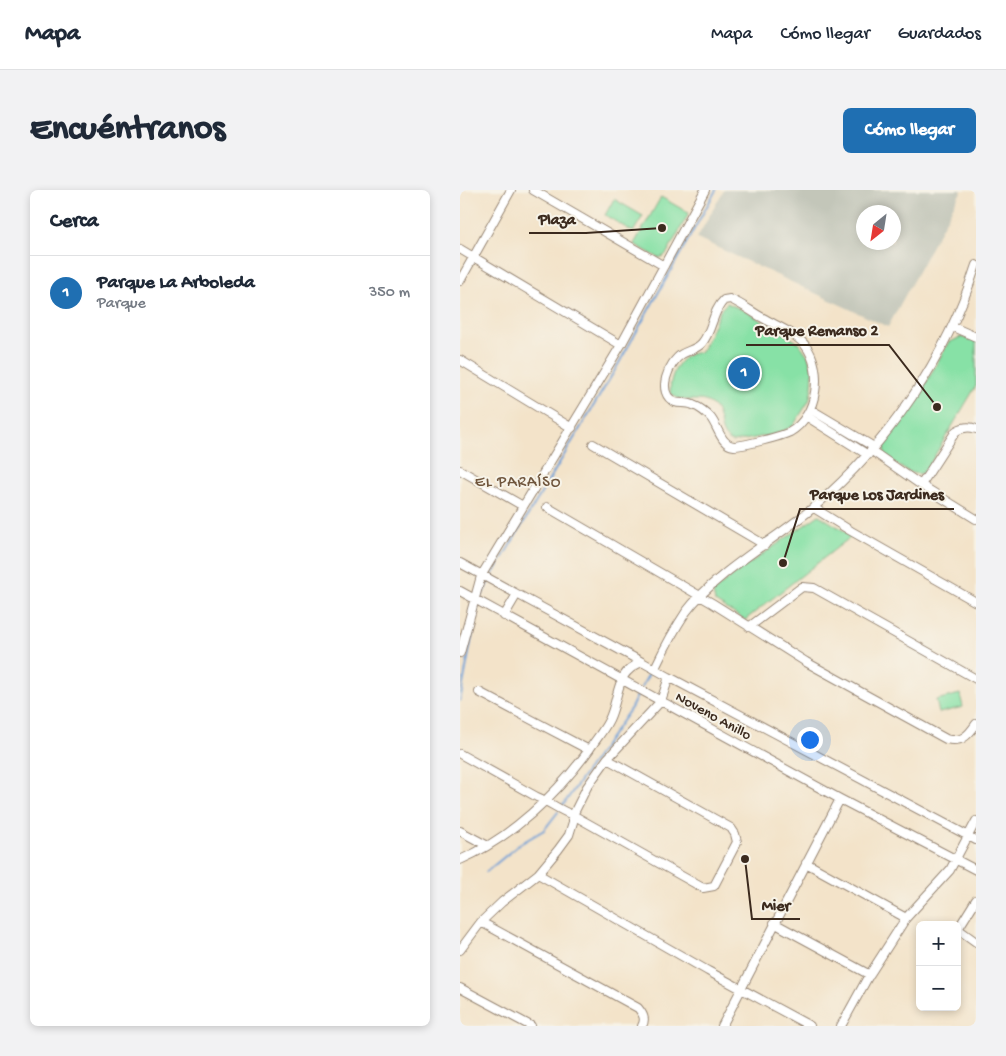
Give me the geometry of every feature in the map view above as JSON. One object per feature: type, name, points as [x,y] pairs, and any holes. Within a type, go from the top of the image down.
[{"type":"street","points":[[460,281],[511,190]]},
{"type":"street","points":[[533,190],[664,266]]},
{"type":"street","points":[[460,652],[487,579],[523,506],[621,345],[706,190]]},
{"type":"street","points":[[460,249],[621,345]]},
{"type":"street","points":[[655,668],[666,645],[687,612],[700,597],[725,574],[814,508],[854,471],[900,415],[953,327],[976,265]]},
{"type":"street","points":[[730,299],[795,336],[804,345],[810,354],[817,376],[814,396],[808,413],[791,432],[774,438],[734,446],[727,444],[722,439],[717,425],[710,416],[692,404],[673,401],[667,396],[666,380],[670,369],[682,354],[700,346],[718,306],[724,300],[730,299]]},
{"type":"street","points":[[953,327],[976,336]]},
{"type":"street","points":[[460,360],[572,428]]},
{"type":"street","points":[[808,413],[976,519]]},
{"type":"street","points":[[921,485],[956,430],[964,427],[976,429]]},
{"type":"street","points":[[593,444],[765,545]]},
{"type":"street","points":[[460,470],[523,506]]},
{"type":"street","points":[[547,507],[749,626],[806,662],[946,739],[962,740],[976,724]]},
{"type":"street","points":[[814,508],[976,602]]},
{"type":"street","points":[[460,563],[642,662]]},
{"type":"street","points":[[749,626],[802,587],[814,588],[976,679]]},
{"type":"street","name":"Noveno Anillo","points":[[460,591],[976,870]]},
{"type":"street","points":[[504,616],[517,594]]},
{"type":"street","points":[[460,860],[476,853],[514,828],[569,776],[611,716],[622,679],[629,668],[642,662]]},
{"type":"street","name":"Noveno Anillo","points":[[642,662],[972,837]]},
{"type":"street","points":[[569,814],[607,760],[661,701],[669,677]]},
{"type":"street","points":[[479,692],[589,750]]},
{"type":"street","points":[[460,754],[702,888],[714,886],[737,842],[736,834],[731,828],[607,760]]},
{"type":"street","points":[[722,1026],[840,798]]},
{"type":"street","points":[[460,950],[481,922],[502,902],[538,874],[569,835],[573,822],[569,814]]},
{"type":"street","points":[[841,1026],[906,918],[950,870],[972,837],[976,821]]},
{"type":"street","points":[[460,831],[486,846]]},
{"type":"street","points":[[806,863],[906,918]]},
{"type":"street","points":[[538,874],[810,1026]]},
{"type":"street","points":[[976,900],[958,929],[976,942]]},
{"type":"street","points":[[481,922],[638,1008],[643,1014],[644,1022],[642,1026]]},
{"type":"street","points":[[774,923],[870,975]]},
{"type":"street","points":[[460,988],[531,1026]]},
{"type":"shaded area","points":[[724,190],[962,190],[888,327],[697,238]]},
{"type":"green space","points":[[661,197],[689,213],[667,253],[659,258],[634,244]]},
{"type":"green space","points":[[614,199],[643,216],[633,232],[605,215]]},
{"type":"green space","points":[[727,303],[747,312],[799,343],[808,356],[813,371],[809,401],[793,426],[776,434],[733,442],[724,435],[718,413],[711,404],[701,400],[680,399],[671,393],[672,377],[677,366],[691,354],[700,352],[703,349],[721,309]]},
{"type":"green space","points":[[961,337],[976,341],[976,386],[925,472],[920,474],[909,472],[885,455],[884,446],[927,381],[948,343]]},
{"type":"green space","points":[[819,515],[852,536],[745,620],[715,602],[713,592],[737,572]]},
{"type":"green space","points":[[960,694],[963,707],[939,713],[936,700]]},
{"type":"waterway","points":[[491,577],[615,370],[716,190]]},
{"type":"waterway","points":[[480,599],[489,581]]},
{"type":"waterway","points":[[460,701],[478,604]]},
{"type":"waterway","points":[[641,688],[651,670]]},
{"type":"waterway","points":[[561,808],[631,708],[639,692]]},
{"type":"waterway","points":[[486,872],[520,844],[544,830],[558,812]]},
{"type":"place","name":"Plaza","points":[[662,228]]},
{"type":"place","name":"Parque La Arboleda","points":[[744,373]]},
{"type":"place","name":"Parque Remanso 2","points":[[937,407]]},
{"type":"place","name":"Parque Los Jardines","points":[[783,563]]},
{"type":"place","name":"Mier","points":[[745,859]]},
{"type":"district","name":"EL PARAÍSO","points":[[518,480]]}]
